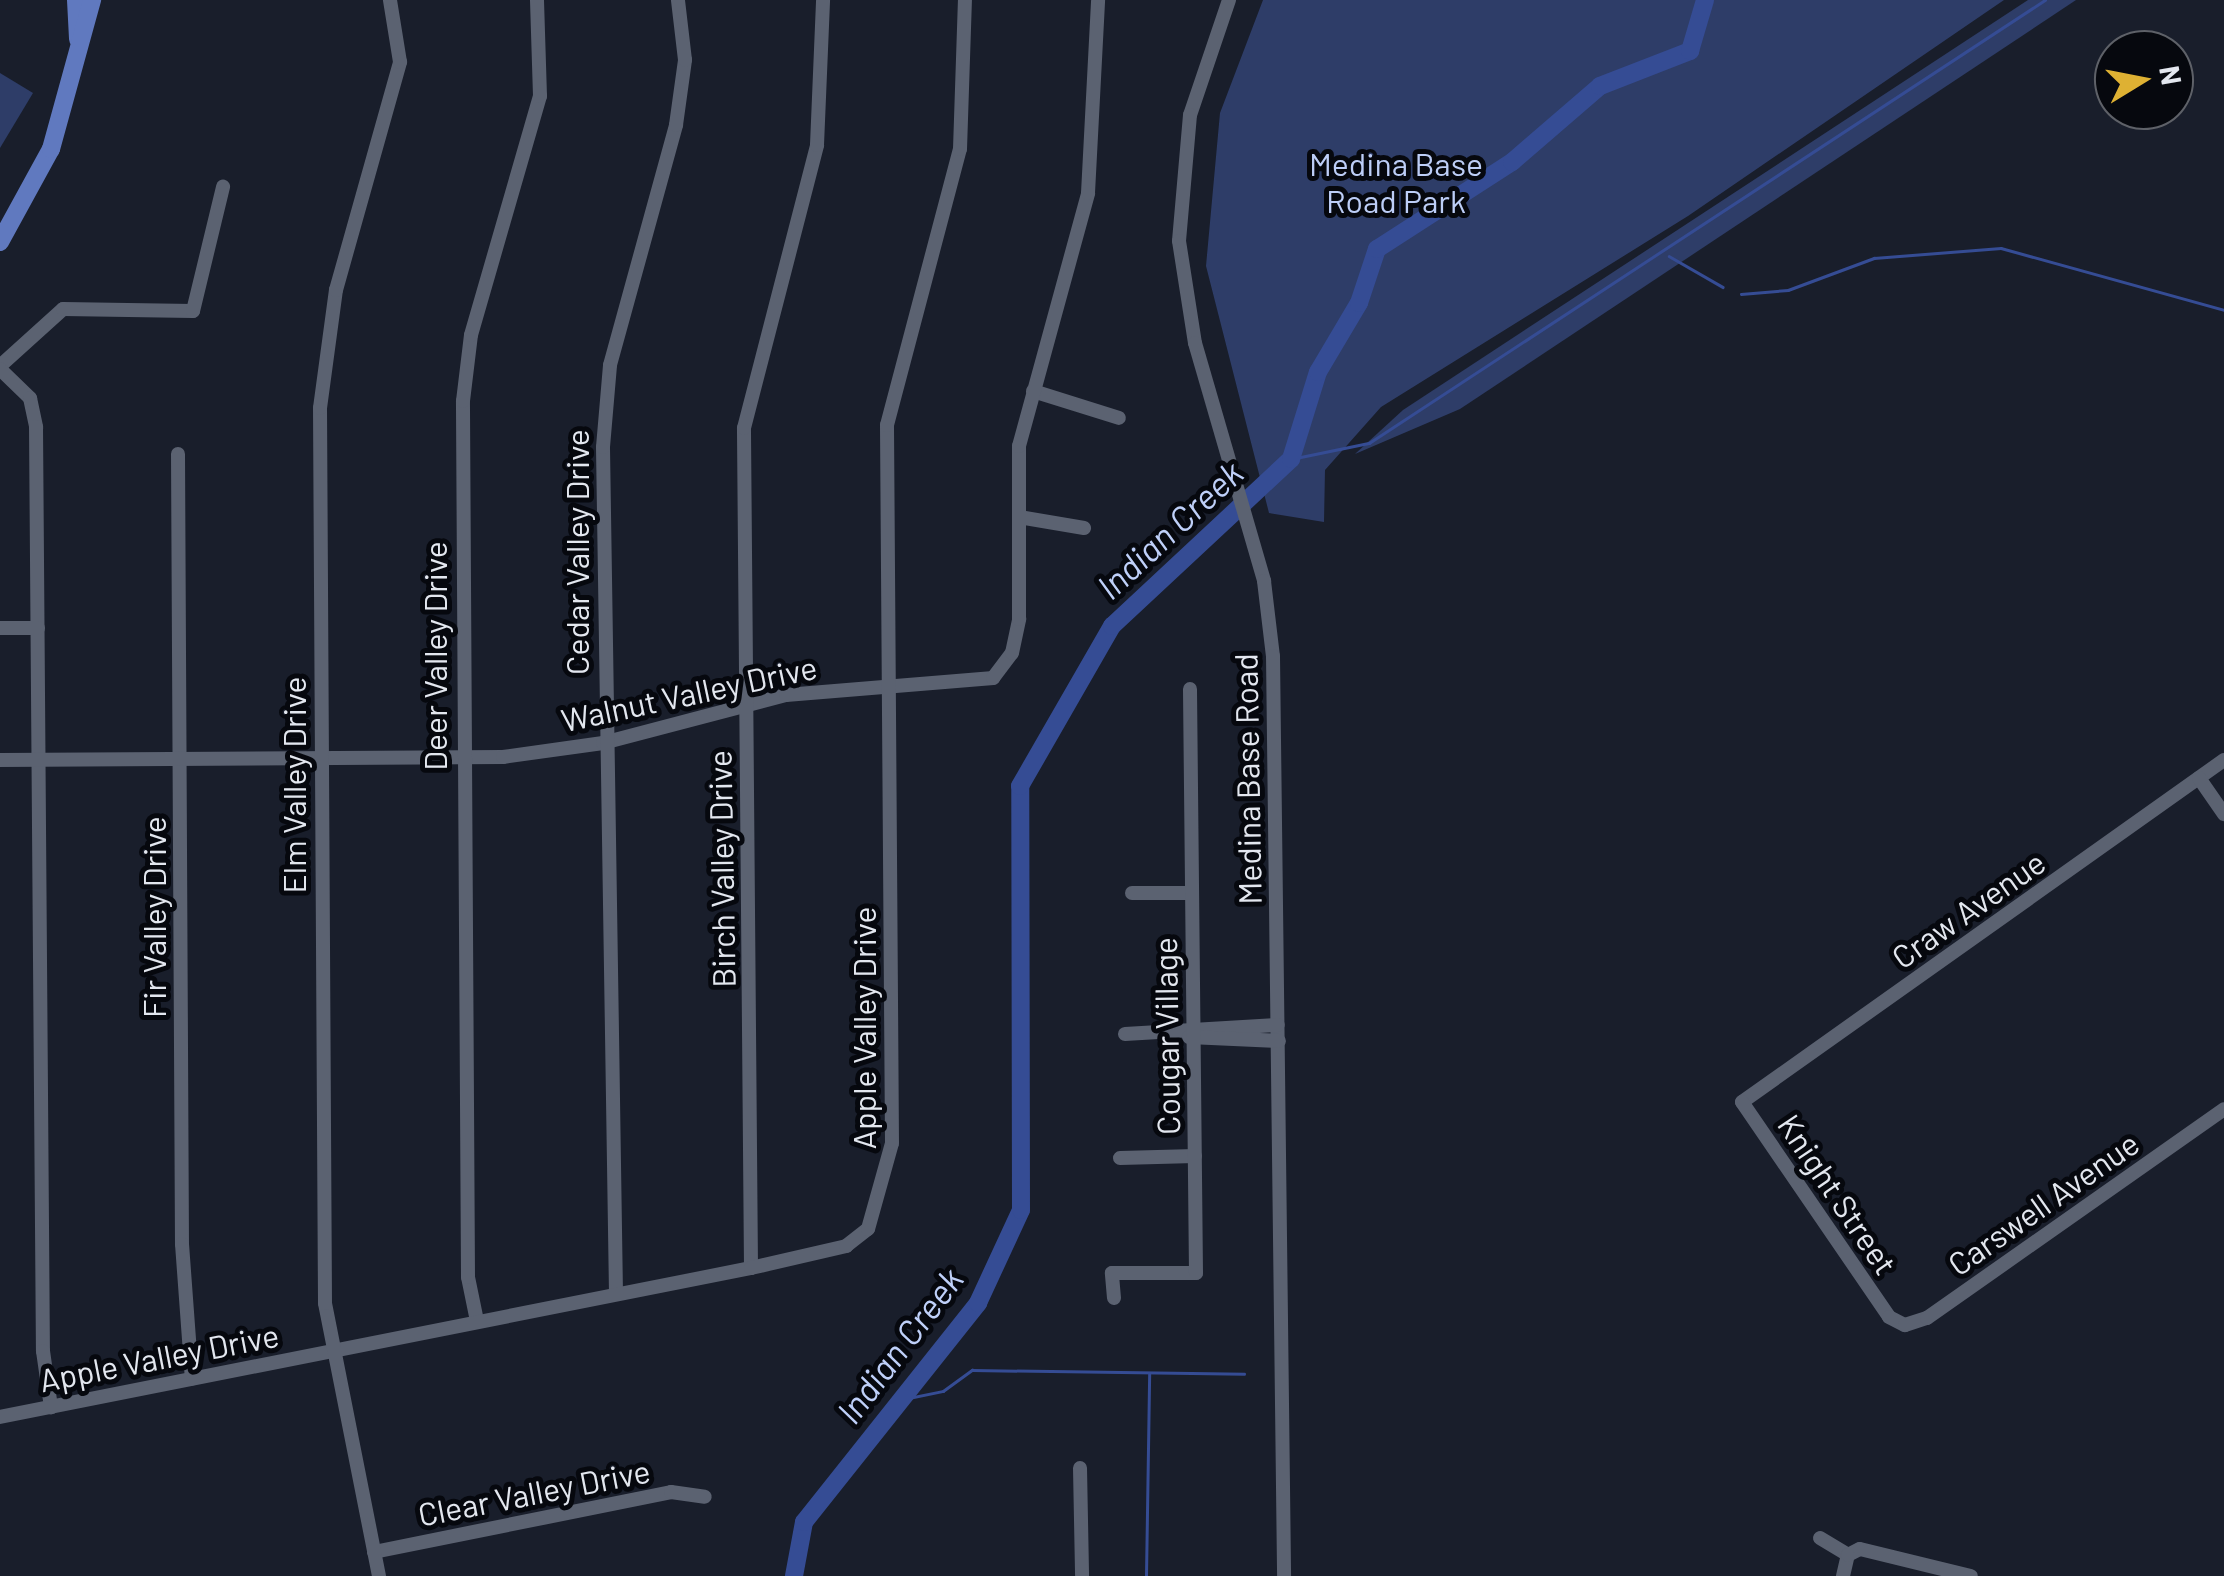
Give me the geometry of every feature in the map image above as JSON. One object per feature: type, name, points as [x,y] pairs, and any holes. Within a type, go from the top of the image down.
[{"type":"main road","points":[[76,0],[78,47]]},
{"type":"main road","points":[[0,242],[51,149],[92,0]]},
{"type":"street","name":"Elm Valley Drive","points":[[379,1576],[334,1350],[324,1274],[320,376],[400,62],[390,0]]},
{"type":"street","name":"Deer Valley Drive","points":[[478,1321],[468,1277],[462,401],[472,335],[540,96],[537,0]]},
{"type":"street","name":"Cedar Valley Drive","points":[[616,1294],[604,744],[606,390],[676,125],[685,60],[678,0]]},
{"type":"street","name":"Birch Valley Drive","points":[[751,1268],[744,428],[817,145],[822,0]]},
{"type":"street","name":"Apple Valley Drive","points":[[0,1417],[751,1268],[856,1242],[891,1168],[888,424],[960,150],[965,0]]},
{"type":"street","name":"Walnut Valley Drive","points":[[0,760],[462,757],[604,744],[746,702],[980,683],[1003,666],[1019,618],[1018,446],[1088,193],[1098,0]]},
{"type":"street","name":"Medina Base Road","points":[[1228,0],[1190,115],[1179,241],[1191,328],[1250,525],[1273,656],[1284,1576]]},
{"type":"street","points":[[51,1406],[35,412],[0,368],[64,309],[193,310],[223,188]]},
{"type":"street","points":[[1033,391],[1119,418]]},
{"type":"street","name":"Fir Valley Drive","points":[[178,454],[183,1316],[192,1379]]},
{"type":"street","points":[[1019,517],[1084,528]]},
{"type":"street","points":[[0,628],[38,628]]},
{"type":"street","name":"Cougar Village","points":[[1114,1298],[1112,1274],[1196,1273],[1190,1033],[1190,689]]},
{"type":"street","name":"Craw Avenue","points":[[1742,1102],[2224,760]]},
{"type":"street","points":[[2199,778],[2224,814]]},
{"type":"street","points":[[1132,893],[1192,892]]},
{"type":"street","points":[[1126,1034],[1278,1025]]},
{"type":"street","points":[[1190,1033],[1278,1042]]},
{"type":"street","name":"Knight Street","points":[[1742,1102],[1889,1316]]},
{"type":"street","name":"Carswell Avenue","points":[[1889,1316],[1905,1325],[1928,1318],[2224,1108]]},
{"type":"street","points":[[1120,1158],[1195,1156]]},
{"type":"street","points":[[1080,1468],[1082,1576]]},
{"type":"street","name":"Clear Valley Drive","points":[[374,1552],[671,1492],[705,1497]]},
{"type":"street","points":[[1820,1538],[1848,1555]]},
{"type":"street","points":[[1842,1576],[1848,1555],[1860,1548],[1970,1576]]},
{"type":"green space","name":"Medina Base Road Park","points":[[1263,0],[2004,0],[1688,216],[1381,407],[1325,470],[1324,522],[1269,513],[1206,266],[1220,113]]},
{"type":"green space","points":[[2028,0],[2076,0],[1460,409],[1355,454],[1403,410]]},
{"type":"green space","points":[[0,73],[33,93],[0,148]]},
{"type":"waterway","name":"Indian Creek","points":[[794,1576],[804,1522],[978,1303],[1021,1210],[1020,786],[1112,626],[1291,459],[1318,372],[1359,303],[1377,249],[1512,162],[1600,86],[1690,51],[1705,0]]},
{"type":"waterway","points":[[1291,459],[1369,443],[2045,0]]},
{"type":"waterway","points":[[1741,294],[1788,290],[1874,258],[2001,248],[2224,310]]},
{"type":"waterway","points":[[1669,256],[1723,287]]},
{"type":"waterway","points":[[899,1400],[943,1391],[972,1370],[1244,1374]]},
{"type":"waterway","points":[[1146,1576],[1149,1374]]}]
